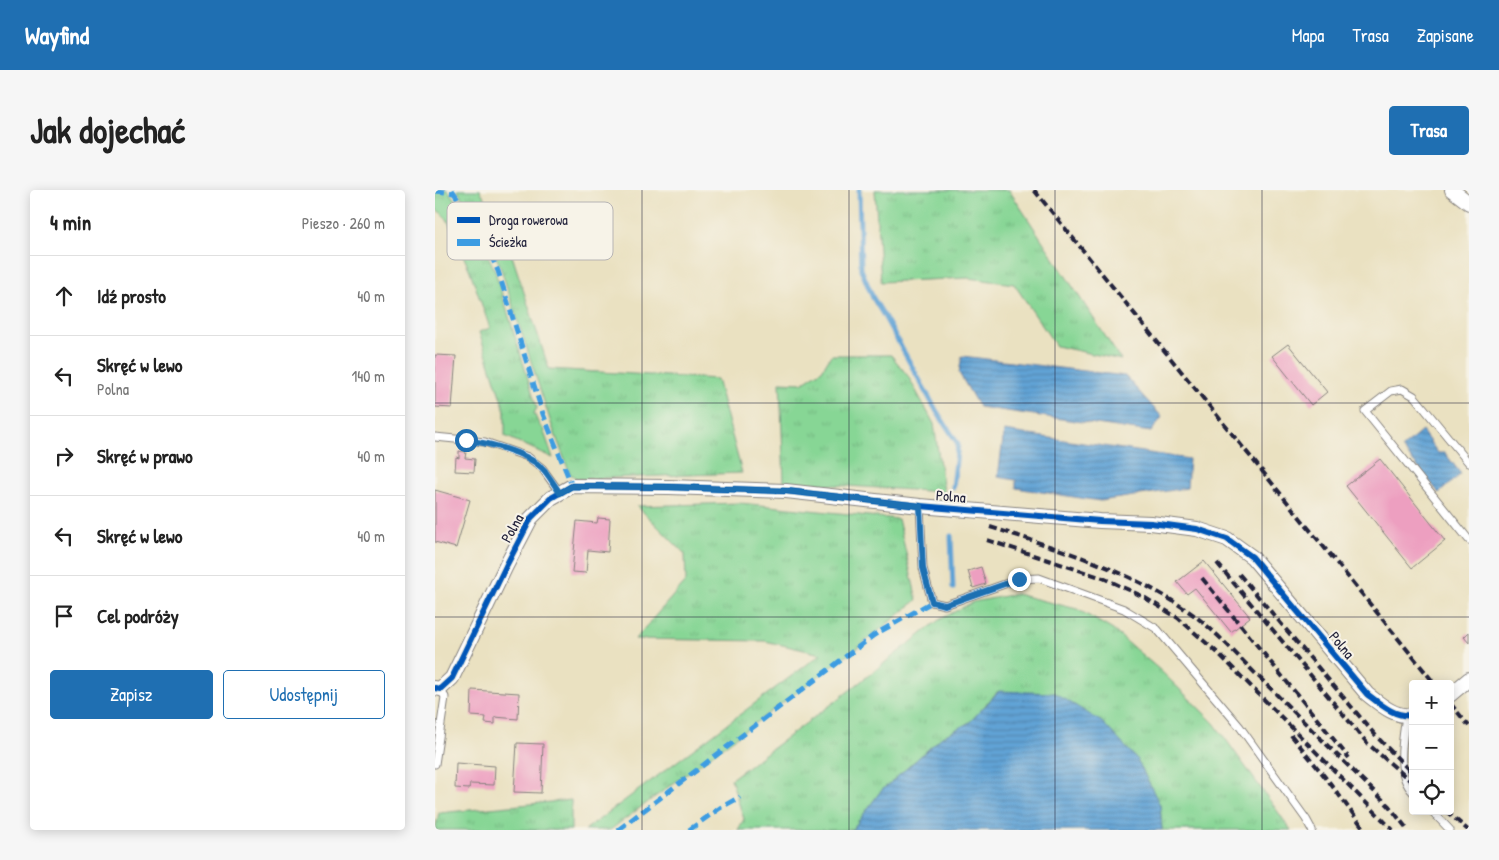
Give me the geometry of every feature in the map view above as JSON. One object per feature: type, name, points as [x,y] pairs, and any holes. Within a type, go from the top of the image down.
[{"type":"street","points":[[1452,190],[1469,203]]},
{"type":"street","name":"Polna","points":[[438,688],[452,678],[531,518],[551,498],[572,486],[669,487],[786,491],[920,506],[1101,521],[1151,523],[1197,529],[1227,539],[1252,557],[1367,694],[1388,710],[1409,715]]},
{"type":"street","points":[[1454,692],[1469,679]]},
{"type":"lane","points":[[1469,463],[1414,396],[1402,390],[1391,391],[1365,411],[1469,540]]},
{"type":"lane","points":[[435,436],[485,442],[528,457],[542,468],[560,493]]},
{"type":"lane","points":[[920,506],[923,568],[932,602],[945,605],[1019,579],[1039,578],[1124,609],[1157,629],[1240,727],[1312,830]]},
{"type":"lane","points":[[435,764],[445,697],[438,688]]},
{"type":"lane","points":[[1409,715],[1401,747],[1403,775],[1409,788]]},
{"type":"lane","points":[[1436,815],[1450,830]]},
{"type":"green space","points":[[435,190],[448,190],[456,202],[447,202],[447,219],[435,209]]},
{"type":"green space","points":[[457,190],[480,190],[487,202],[465,202]]},
{"type":"green space","points":[[875,190],[1009,190],[1121,360],[1056,346],[1014,284],[968,278],[881,282]]},
{"type":"green space","points":[[465,260],[490,260],[537,408],[534,413],[539,425],[543,429],[553,458],[505,436],[505,411],[479,332],[490,328]]},
{"type":"green space","points":[[497,260],[513,260],[549,369],[717,379],[742,473],[578,479],[570,474],[552,426]]},
{"type":"green space","points":[[831,355],[891,355],[908,376],[934,424],[944,492],[784,482],[780,382],[802,383],[822,370]]},
{"type":"green space","points":[[740,503],[898,519],[917,600],[857,648],[610,830],[585,830],[821,654],[765,641],[635,639],[686,581],[685,554],[637,506]]},
{"type":"green space","points":[[1016,594],[1077,609],[1113,630],[1161,671],[1214,723],[1291,830],[1162,830],[1160,805],[998,691],[970,722],[942,737],[880,792],[852,830],[738,830],[744,819],[731,779],[836,701],[939,620],[973,602]]},
{"type":"green space","points":[[571,800],[571,830],[435,830],[439,813]]},
{"type":"water","points":[[962,356],[1125,376],[1162,417],[1151,432],[979,407],[959,373]]},
{"type":"water","points":[[1004,431],[1189,459],[1187,488],[1100,501],[1016,488],[1016,480],[998,477]]},
{"type":"water","points":[[1422,431],[1438,453],[1445,453],[1461,474],[1439,493],[1402,448]]},
{"type":"water","points":[[999,691],[1055,693],[1102,722],[1137,759],[1160,805],[1162,830],[852,830],[880,792],[942,737],[970,722]]},
{"type":"building","points":[[1288,344],[1327,392],[1311,405],[1272,356]]},
{"type":"building","points":[[435,355],[456,356],[452,408],[435,407]]},
{"type":"building","points":[[459,451],[466,452],[465,458],[475,459],[474,472],[455,471],[456,457],[459,458]]},
{"type":"building","points":[[1380,459],[1445,541],[1412,568],[1346,486]]},
{"type":"building","points":[[435,490],[470,500],[456,548],[435,542]]},
{"type":"building","points":[[598,518],[610,519],[608,552],[588,550],[586,573],[572,572],[577,521],[597,523]]},
{"type":"building","points":[[1204,561],[1250,617],[1231,632],[1195,588],[1187,594],[1177,582]]},
{"type":"building","points":[[981,567],[986,584],[973,588],[968,571]]},
{"type":"building","points":[[1469,632],[1469,643],[1464,637]]},
{"type":"building","points":[[472,690],[519,693],[518,719],[495,717],[495,724],[485,723],[486,717],[471,716]]},
{"type":"building","points":[[517,743],[543,744],[541,793],[514,792]]},
{"type":"building","points":[[456,763],[495,766],[494,785],[470,784],[469,789],[455,788]]},
{"type":"waterway","points":[[859,190],[861,269],[873,298],[936,410],[958,444],[953,487]]},
{"type":"waterway","points":[[951,536],[953,588]]},
{"type":"railway","points":[[1034,190],[1432,680]]},
{"type":"railway","points":[[990,527],[1066,552],[1115,571],[1139,582],[1185,609],[1225,643],[1389,806],[1408,830]]},
{"type":"railway","points":[[987,540],[1103,578],[1142,596],[1178,618],[1219,654],[1393,830]]},
{"type":"railway","points":[[1217,563],[1368,744],[1409,780]]},
{"type":"railway","points":[[1239,574],[1377,737],[1409,770]]},
{"type":"railway","points":[[1202,578],[1349,758]]},
{"type":"railway","points":[[1454,708],[1469,726]]},
{"type":"railway","points":[[1291,735],[1365,830]]},
{"type":"railway","points":[[1451,815],[1468,830]]},
{"type":"marked path","points":[[452,190],[460,202]]},
{"type":"marked path","points":[[435,191],[454,193]]},
{"type":"marked path","points":[[493,260],[543,414],[572,486]]},
{"type":"marked path","points":[[618,830],[874,635],[932,602]]},
{"type":"marked path","points":[[689,830],[720,808],[740,797]]},
{"type":"cycle path","points":[[435,688],[440,689],[452,678],[531,518],[551,498],[572,486],[669,487],[786,491],[920,506],[1100,521],[1151,523],[1197,529],[1227,539],[1252,557],[1367,694],[1394,712],[1409,715]]},
{"type":"route","points":[[466,440],[485,442],[528,457],[542,468],[560,493],[572,486],[786,491],[920,506],[923,568],[932,602],[945,605],[1019,579]]}]
